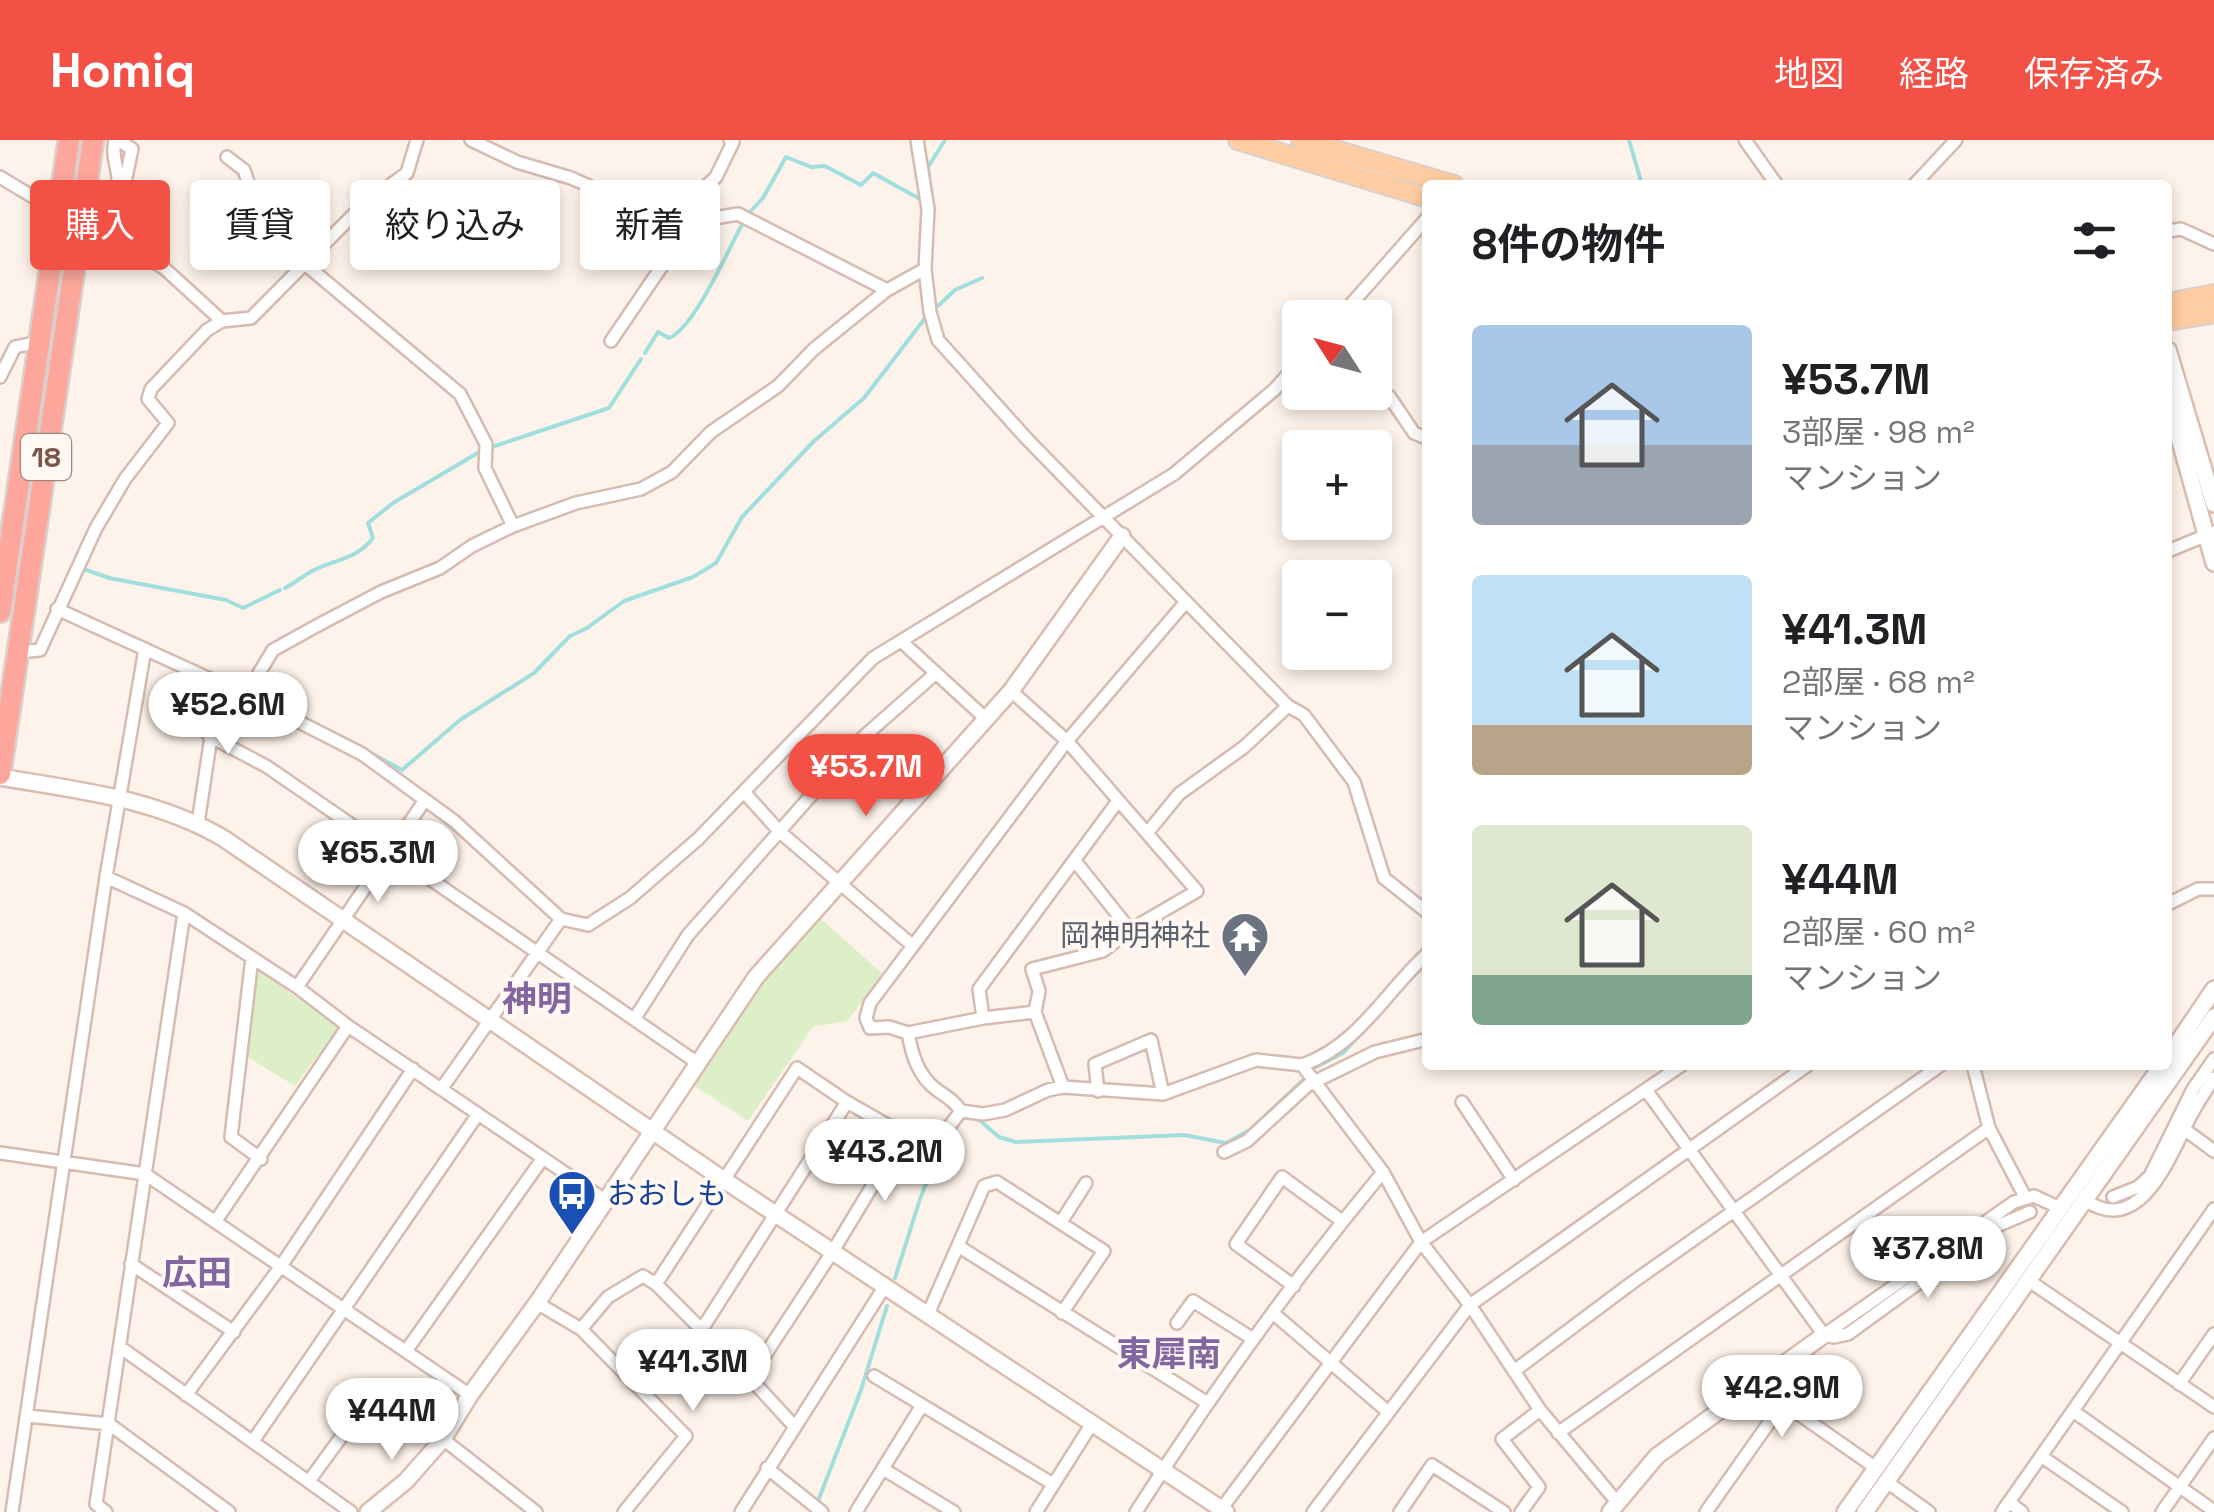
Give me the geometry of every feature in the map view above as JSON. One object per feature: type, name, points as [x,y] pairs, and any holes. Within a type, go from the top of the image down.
[{"type":"highway","name":"18","points":[[0,612],[69,140]]},
{"type":"highway","name":"18","points":[[0,775],[93,140]]},
{"type":"main road","points":[[1238,140],[1422,196]]},
{"type":"main road","points":[[1301,140],[1432,180]]},
{"type":"main road","points":[[2172,301],[2214,294]]},
{"type":"main road","points":[[2172,321],[2214,313]]},
{"type":"street","points":[[117,180],[113,149],[116,140],[132,149],[113,238],[164,268],[222,321]]},
{"type":"street","points":[[330,237],[362,206],[407,172],[417,140]]},
{"type":"street","points":[[471,140],[516,162],[580,182]]},
{"type":"street","points":[[713,180],[733,142],[730,140]]},
{"type":"street","points":[[917,140],[928,209],[925,269],[938,340],[1184,603],[1288,706],[1304,715],[1354,782],[1384,878],[1422,908]]},
{"type":"street","points":[[1745,140],[1773,180]]},
{"type":"street","points":[[1919,180],[1956,140]]},
{"type":"street","points":[[228,158],[244,170],[248,180]]},
{"type":"street","points":[[0,177],[30,195]]},
{"type":"street","points":[[720,217],[738,214],[887,290]]},
{"type":"street","points":[[1356,300],[1422,224]]},
{"type":"street","points":[[2172,230],[2181,229],[2214,244]]},
{"type":"street","points":[[256,700],[259,674],[272,650],[380,592],[440,568],[472,546],[513,526],[576,503],[641,489],[672,472],[711,432],[778,386],[814,349],[887,290],[925,269]]},
{"type":"street","points":[[17,652],[40,650],[96,528],[125,478],[168,424],[148,399],[151,389],[207,330],[222,321],[250,318],[299,270]]},
{"type":"street","points":[[312,270],[460,394],[486,444],[484,468],[513,526]]},
{"type":"street","points":[[611,341],[659,270]]},
{"type":"street","points":[[0,377],[15,347],[38,342]]},
{"type":"street","points":[[2172,363],[2214,504]]},
{"type":"street","points":[[57,608],[362,754],[454,822],[561,918],[588,925],[630,898],[744,792],[873,658],[1174,474],[1282,381]]},
{"type":"street","points":[[1392,399],[1414,433],[1422,436]]},
{"type":"street","points":[[2174,444],[2210,533],[2214,563]]},
{"type":"street","points":[[2172,549],[2210,533]]},
{"type":"street","points":[[368,1512],[406,1481],[443,1439],[756,978],[1010,691],[1122,536]]},
{"type":"street","points":[[1036,1012],[908,1033],[889,1027],[870,1028],[866,1018],[870,1003],[1066,741],[1184,603]]},
{"type":"street","points":[[901,641],[984,718]]},
{"type":"street","points":[[12,1512],[106,878],[145,649]]},
{"type":"street","points":[[634,1018],[688,935],[860,740],[936,673]]},
{"type":"street","points":[[198,824],[219,684]]},
{"type":"street","points":[[1010,691],[1066,741],[1198,891],[1130,930],[1103,951],[1032,969],[1039,991],[1036,1012],[1064,1088]]},
{"type":"street","points":[[1148,832],[1179,794],[1244,748],[1288,706]]},
{"type":"street","points":[[210,736],[266,766],[699,1064]]},
{"type":"street","points":[[0,775],[119,797],[198,824],[1222,1511],[1421,1242],[1675,1070]]},
{"type":"street","points":[[744,792],[780,832],[913,946]]},
{"type":"street","points":[[297,987],[425,800]]},
{"type":"street","points":[[984,1018],[979,990],[1118,801]]},
{"type":"street","points":[[1075,861],[1130,930]]},
{"type":"street","points":[[106,878],[184,913],[605,1200]]},
{"type":"street","points":[[2172,902],[2198,889],[2214,889]]},
{"type":"street","points":[[106,1512],[96,1504],[184,913]]},
{"type":"street","points":[[442,1088],[561,918]]},
{"type":"street","points":[[252,958],[231,1137],[261,1159]]},
{"type":"street","points":[[908,1033],[919,1069],[961,1111],[983,1114],[1005,1110],[1048,1090],[1064,1088],[1163,1094],[1256,1060],[1302,1064],[1348,1038],[1422,959]]},
{"type":"street","points":[[2172,1051],[2214,989]]},
{"type":"street","points":[[1844,1512],[1882,1475],[2028,1280],[2214,1017]]},
{"type":"street","points":[[216,1222],[348,1026]]},
{"type":"street","points":[[1098,1092],[1095,1064],[1151,1040],[1163,1094]]},
{"type":"street","points":[[1224,1152],[1247,1141],[1308,1085],[1375,1052],[1422,1040]]},
{"type":"street","points":[[2112,1197],[2138,1187],[2150,1176],[2193,1089],[2214,1059]]},
{"type":"street","points":[[1302,1064],[1383,1172],[1421,1242],[1613,1507],[1657,1456],[2026,1196],[2043,1198],[2060,1208]]},
{"type":"street","points":[[656,1284],[797,1068],[847,1102],[932,1150],[961,1111]]},
{"type":"street","points":[[186,1395],[280,1266],[413,1069]]},
{"type":"street","points":[[1314,1512],[1470,1305],[1801,1070]]},
{"type":"street","points":[[1514,1371],[1934,1070]]},
{"type":"street","points":[[1974,1070],[1988,1128],[2026,1196]]},
{"type":"street","points":[[1865,1512],[1882,1475],[2060,1208],[2158,1070]]},
{"type":"street","points":[[2085,1200],[2108,1210],[2142,1196],[2164,1172],[2184,1128],[2214,1078]]},
{"type":"street","points":[[1646,1090],[1824,1336],[1848,1334],[1997,1226],[2030,1212]]},
{"type":"street","points":[[702,1329],[847,1102]]},
{"type":"street","points":[[1462,1102],[1514,1180]]},
{"type":"street","points":[[253,1441],[478,1114]]},
{"type":"street","points":[[1558,1433],[1988,1128]]},
{"type":"street","points":[[2184,1128],[2214,1151]]},
{"type":"street","points":[[750,1378],[833,1251],[902,1135]]},
{"type":"street","points":[[0,1153],[145,1174],[470,1395]]},
{"type":"street","points":[[406,1351],[542,1158]]},
{"type":"street","points":[[1136,1512],[1206,1402],[1383,1172]]},
{"type":"street","points":[[1294,1286],[1236,1244],[1282,1178],[1342,1221]]},
{"type":"street","points":[[928,1314],[984,1186],[997,1182],[1104,1251],[1062,1313]]},
{"type":"street","points":[[1061,1222],[1086,1183]]},
{"type":"street","points":[[2022,1512],[2005,1507],[2214,1208]]},
{"type":"street","points":[[958,1246],[1206,1402]]},
{"type":"street","points":[[131,1264],[234,1332]]},
{"type":"street","points":[[581,1329],[608,1297],[643,1276],[702,1329],[794,1426]]},
{"type":"street","points":[[2028,1280],[2214,1407]]},
{"type":"street","points":[[740,1512],[885,1286]]},
{"type":"street","points":[[1177,1323],[1193,1301],[1253,1339]]},
{"type":"street","points":[[536,1303],[581,1329],[686,1436],[624,1512]]},
{"type":"street","points":[[1273,1313],[1387,1411]]},
{"type":"street","points":[[2180,1384],[2214,1334]]},
{"type":"street","points":[[120,1347],[351,1512]]},
{"type":"street","points":[[874,1376],[1053,1484]]},
{"type":"street","points":[[309,1481],[355,1418],[380,1396],[443,1439],[536,1512]]},
{"type":"street","points":[[1706,1512],[1783,1403],[1929,1512]]},
{"type":"street","points":[[856,1512],[921,1407]]},
{"type":"street","points":[[1521,1512],[1539,1487],[1502,1439],[1540,1410]]},
{"type":"street","points":[[2074,1412],[2214,1511]]},
{"type":"street","points":[[27,1416],[109,1424],[229,1512]]},
{"type":"street","points":[[1036,1512],[1093,1422]]},
{"type":"street","points":[[2162,1512],[2214,1438]]},
{"type":"street","points":[[2041,1456],[2122,1512]]},
{"type":"street","points":[[1400,1512],[1432,1465],[1504,1512]]},
{"type":"street","points":[[766,1468],[822,1512]]},
{"type":"street","points":[[883,1470],[954,1512]]},
{"type":"green space","points":[[819,917],[884,975],[847,1021],[813,1027],[748,1121],[693,1085],[767,973]]},
{"type":"green space","points":[[256,969],[339,1027],[295,1086],[246,1056]]},
{"type":"waterway","points":[[930,191],[928,167],[945,140]]},
{"type":"waterway","points":[[1629,140],[1641,180]]},
{"type":"waterway","points":[[748,214],[763,198],[786,157],[811,167],[825,166],[861,185],[873,173],[920,199]]},
{"type":"waterway","points":[[645,353],[658,332],[669,338],[690,319],[744,221]]},
{"type":"waterway","points":[[938,306],[955,290],[982,278]]},
{"type":"waterway","points":[[340,736],[402,770],[460,720],[534,673],[570,636],[624,601],[693,577],[716,563],[742,517],[814,441],[864,398],[926,317]]},
{"type":"waterway","points":[[489,448],[609,408],[641,359]]},
{"type":"waterway","points":[[285,588],[360,550],[373,538],[368,523],[393,503],[481,451]]},
{"type":"waterway","points":[[81,568],[109,578],[226,600],[243,608],[280,590]]},
{"type":"waterway","points":[[319,726],[332,732]]},
{"type":"waterway","points":[[1411,978],[1422,968]]},
{"type":"waterway","points":[[1314,1068],[1343,1053],[1375,1019]]},
{"type":"waterway","points":[[977,1118],[999,1137],[1016,1142],[1184,1135],[1226,1143],[1250,1130],[1302,1081]]},
{"type":"waterway","points":[[895,1278],[943,1142]]},
{"type":"waterway","points":[[818,1501],[861,1390],[887,1306]]},
{"type":"place","name":"岡神明神社","points":[[1245,978]]},
{"type":"place","name":"おおしも","points":[[572,1236]]},
{"type":"district","name":"神明","points":[[537,999]]},
{"type":"district","name":"広田","points":[[197,1273]]},
{"type":"district","name":"東犀南","points":[[1169,1354]]}]
